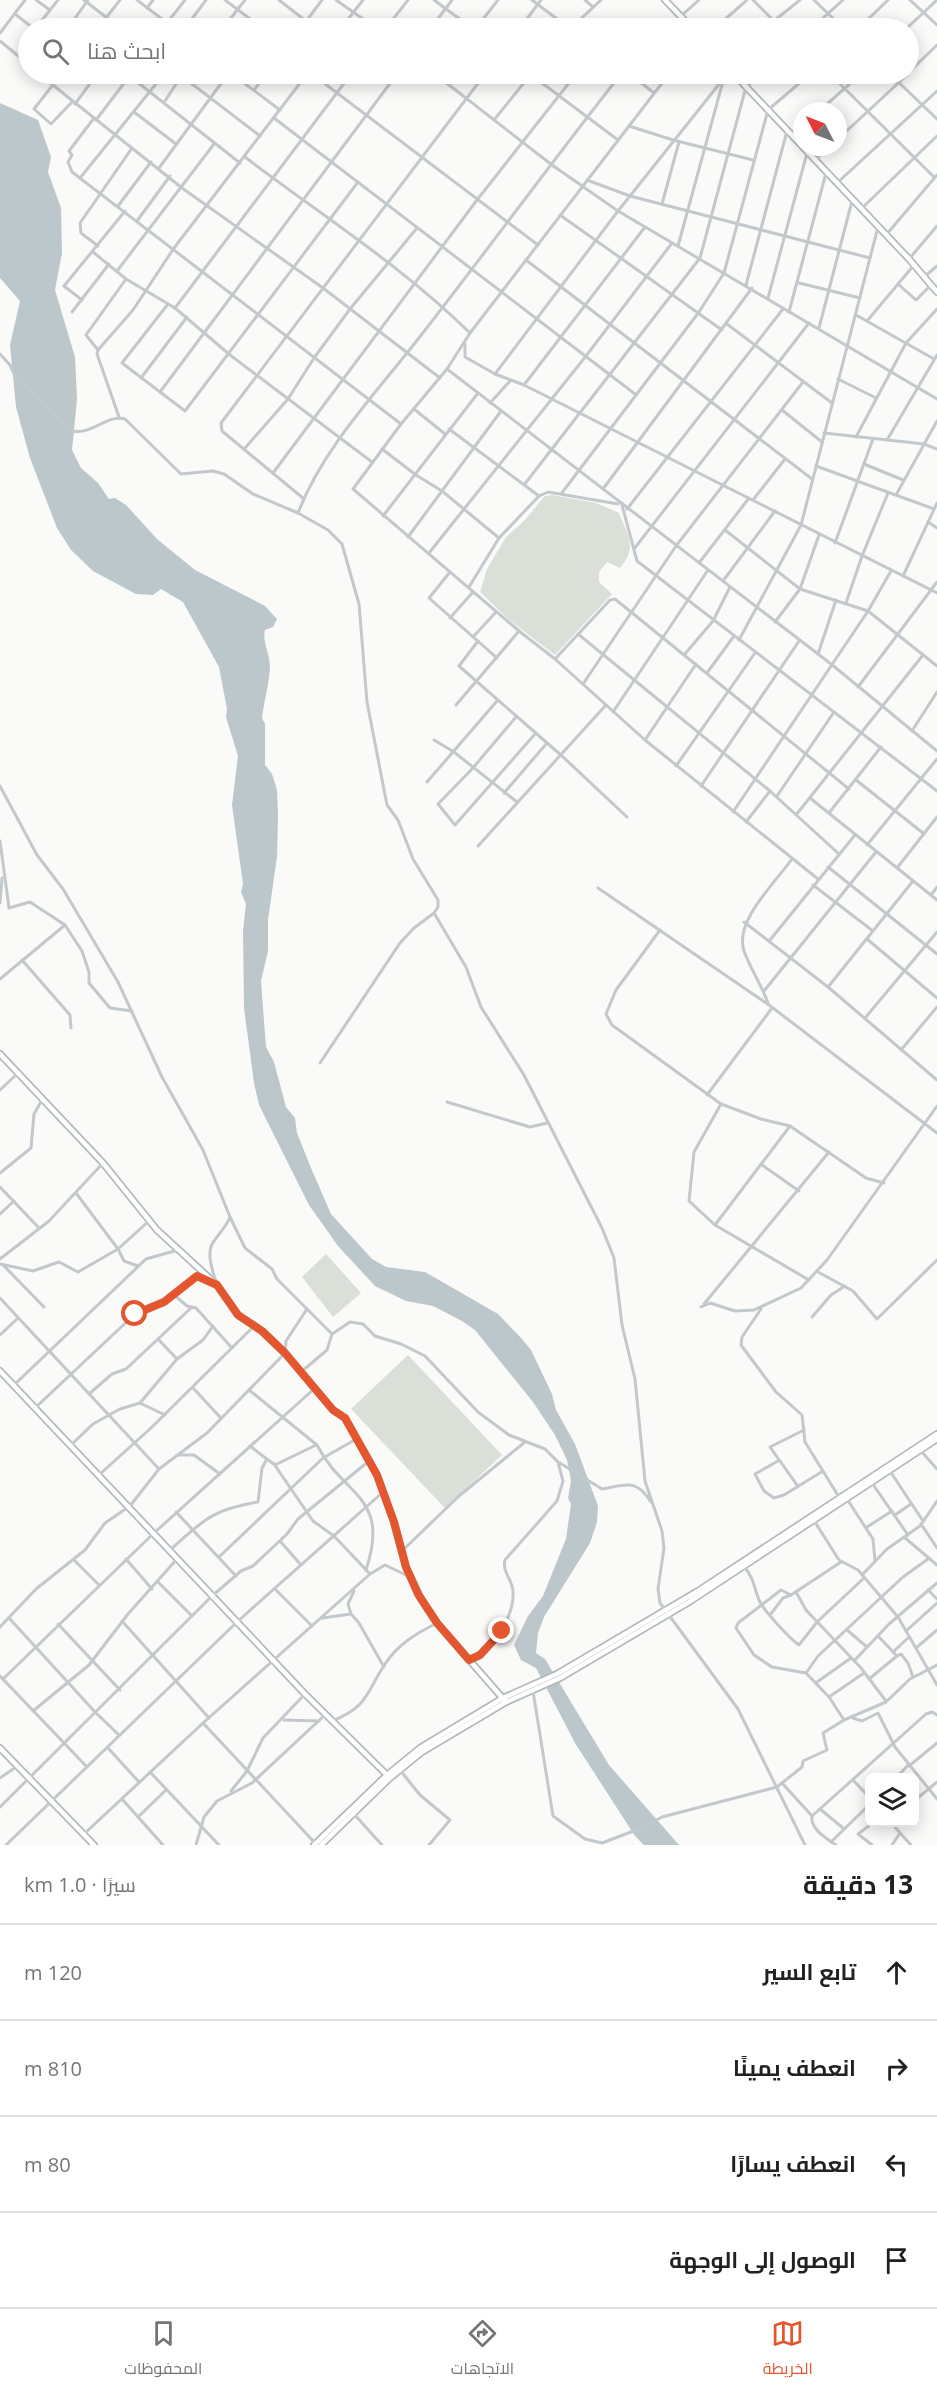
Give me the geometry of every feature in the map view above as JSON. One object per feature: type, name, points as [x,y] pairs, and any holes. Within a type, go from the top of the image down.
[{"type":"street","points":[[0,33],[25,0]]},
{"type":"street","points":[[36,0],[50,10]]},
{"type":"street","points":[[43,18],[58,0]]},
{"type":"street","points":[[75,18],[86,1],[106,18],[120,0]]},
{"type":"street","points":[[137,0],[160,18]]},
{"type":"street","points":[[147,8],[153,0]]},
{"type":"street","points":[[171,18],[185,0]]},
{"type":"street","points":[[192,18],[206,0]]},
{"type":"street","points":[[225,0],[249,18]]},
{"type":"street","points":[[231,18],[245,0]]},
{"type":"street","points":[[279,0],[302,18]]},
{"type":"street","points":[[308,18],[322,0]]},
{"type":"street","points":[[336,0],[362,18]]},
{"type":"street","points":[[350,18],[363,0]]},
{"type":"street","points":[[394,18],[408,0]]},
{"type":"street","points":[[434,0],[459,18]]},
{"type":"street","points":[[439,18],[452,0]]},
{"type":"street","points":[[483,18],[498,0]]},
{"type":"street","points":[[532,0],[556,18]]},
{"type":"street","points":[[528,18],[541,0]]},
{"type":"street","points":[[585,0],[593,7]]},
{"type":"street","points":[[581,18],[601,0]]},
{"type":"street","points":[[665,0],[681,16],[699,0]]},
{"type":"street","points":[[726,18],[747,0]]},
{"type":"street","points":[[753,0],[770,18]]},
{"type":"street","points":[[777,18],[800,0]]},
{"type":"street","points":[[814,0],[832,18]]},
{"type":"street","points":[[823,18],[843,0]]},
{"type":"street","points":[[869,18],[888,0]]},
{"type":"street","points":[[910,0],[937,26]]},
{"type":"street","points":[[918,18],[937,0]]},
{"type":"street","points":[[15,14],[20,18]]},
{"type":"street","points":[[0,41],[18,56]]},
{"type":"street","points":[[919,62],[937,45]]},
{"type":"street","points":[[89,84],[74,103],[51,124],[43,120],[34,110],[52,86],[74,103],[95,119],[132,148],[170,176],[182,188],[323,288],[440,378]]},
{"type":"street","points":[[122,84],[69,151],[72,155],[68,162],[72,172],[401,424]]},
{"type":"street","points":[[142,84],[165,101],[190,125],[240,163]]},
{"type":"street","points":[[80,178],[156,84]]},
{"type":"street","points":[[165,101],[177,84]]},
{"type":"street","points":[[193,84],[260,136]]},
{"type":"street","points":[[159,168],[221,84]]},
{"type":"street","points":[[245,84],[280,110]]},
{"type":"street","points":[[254,90],[258,84]]},
{"type":"street","points":[[300,84],[174,249],[117,331],[98,350],[97,354],[119,417],[131,424],[181,474],[213,471],[224,474],[253,494],[298,513],[328,530],[342,544],[359,604],[367,702],[387,806],[398,820],[413,859],[438,900],[438,907],[400,943],[320,1063]]},
{"type":"street","points":[[326,84],[422,159],[538,244]]},
{"type":"street","points":[[175,308],[343,84]]},
{"type":"street","points":[[159,393],[389,84]]},
{"type":"street","points":[[449,84],[552,165],[618,211],[937,399]]},
{"type":"street","points":[[304,499],[220,427],[477,84]]},
{"type":"street","points":[[494,120],[523,84]]},
{"type":"street","points":[[544,84],[618,140]]},
{"type":"street","points":[[273,473],[477,200],[568,84]]},
{"type":"street","points":[[298,513],[317,472],[369,400],[509,223],[613,84]]},
{"type":"street","points":[[643,84],[654,93]]},
{"type":"street","points":[[661,84],[470,333],[447,369],[401,424],[353,489],[555,659],[645,740],[818,879]]},
{"type":"street","points":[[495,374],[718,84]]},
{"type":"street","points":[[678,246],[722,84]]},
{"type":"street","points":[[743,84],[793,137]]},
{"type":"street","points":[[524,484],[700,258],[746,87],[750,84]]},
{"type":"street","points":[[561,494],[699,312],[724,273],[768,110],[798,84]]},
{"type":"street","points":[[841,84],[934,178],[937,186]]},
{"type":"street","points":[[829,102],[850,84]]},
{"type":"street","points":[[847,131],[898,84]]},
{"type":"street","points":[[902,84],[937,119]]},
{"type":"street","points":[[836,184],[937,91]]},
{"type":"street","points":[[134,112],[176,144]]},
{"type":"street","points":[[274,118],[635,394]]},
{"type":"street","points":[[629,126],[673,140],[753,160]]},
{"type":"street","points":[[746,285],[789,133],[793,131]]},
{"type":"street","points":[[860,209],[937,136]]},
{"type":"street","points":[[662,204],[680,141]]},
{"type":"street","points":[[117,271],[214,144]]},
{"type":"street","points":[[98,246],[81,233],[81,223],[132,148]]},
{"type":"street","points":[[768,298],[806,156]]},
{"type":"street","points":[[810,156],[937,291]]},
{"type":"street","points":[[815,160],[819,156]]},
{"type":"street","points":[[245,157],[416,284],[470,333]]},
{"type":"street","points":[[118,206],[151,162]]},
{"type":"street","points":[[789,312],[799,282],[826,173]]},
{"type":"street","points":[[137,221],[170,176]]},
{"type":"street","points":[[886,236],[934,178]]},
{"type":"street","points":[[587,180],[630,196],[870,258]]},
{"type":"street","points":[[168,304],[122,363],[185,411],[230,355],[257,314],[358,182]]},
{"type":"street","points":[[819,328],[852,201]]},
{"type":"street","points":[[82,300],[64,286],[88,253],[93,252],[125,211]]},
{"type":"street","points":[[560,215],[722,330]]},
{"type":"street","points":[[909,259],[937,226]]},
{"type":"street","points":[[524,386],[645,227]]},
{"type":"street","points":[[740,640],[801,525],[878,227]]},
{"type":"street","points":[[245,448],[288,399],[314,358],[350,309],[417,228]]},
{"type":"street","points":[[429,553],[586,356],[672,243]]},
{"type":"street","points":[[93,252],[126,279],[187,317],[230,355],[372,462]]},
{"type":"street","points":[[526,260],[812,479]]},
{"type":"street","points":[[72,312],[109,264]]},
{"type":"street","points":[[867,321],[914,264]]},
{"type":"street","points":[[924,277],[937,266]]},
{"type":"street","points":[[98,350],[86,335],[126,279]]},
{"type":"street","points":[[799,282],[860,298]]},
{"type":"street","points":[[898,284],[916,300],[931,285]]},
{"type":"street","points":[[603,489],[752,288]]},
{"type":"street","points":[[627,509],[784,309]]},
{"type":"street","points":[[856,437],[906,343],[937,309]]},
{"type":"street","points":[[856,315],[936,357],[916,386],[887,440]]},
{"type":"street","points":[[141,378],[187,317]]},
{"type":"street","points":[[634,549],[780,364],[809,323]]},
{"type":"street","points":[[727,324],[832,403]]},
{"type":"street","points":[[466,340],[465,357],[495,374],[580,413],[937,593]]},
{"type":"street","points":[[0,354],[10,365],[16,378],[74,431],[86,431],[119,417]]},
{"type":"street","points":[[447,369],[831,664],[937,751]]},
{"type":"street","points":[[838,379],[876,398]]},
{"type":"street","points":[[490,403],[510,381]]},
{"type":"street","points":[[583,684],[676,546],[803,382]]},
{"type":"street","points":[[383,516],[478,393]]},
{"type":"street","points":[[414,409],[446,434]]},
{"type":"street","points":[[782,410],[822,442]]},
{"type":"street","points":[[408,537],[501,411]]},
{"type":"street","points":[[896,496],[937,421]]},
{"type":"street","points":[[449,429],[539,496]]},
{"type":"street","points":[[824,433],[924,444],[937,449]]},
{"type":"street","points":[[835,543],[873,439]]},
{"type":"street","points":[[382,449],[416,475],[442,490],[500,538]]},
{"type":"street","points":[[699,563],[785,459]]},
{"type":"street","points":[[864,464],[903,480]]},
{"type":"street","points":[[816,466],[934,509]]},
{"type":"street","points":[[468,587],[500,538],[539,496],[548,492],[621,504]]},
{"type":"street","points":[[846,603],[862,556],[888,493]]},
{"type":"street","points":[[903,576],[937,503]]},
{"type":"street","points":[[621,504],[635,558],[687,601],[937,792]]},
{"type":"street","points":[[723,581],[775,511]]},
{"type":"street","points":[[928,522],[937,528]]},
{"type":"street","points":[[725,530],[800,589],[868,611],[937,665]]},
{"type":"street","points":[[775,622],[800,589],[819,535]]},
{"type":"street","points":[[613,712],[708,570]]},
{"type":"street","points":[[733,812],[868,611],[891,571]]},
{"type":"street","points":[[450,572],[429,596],[450,618],[497,658]]},
{"type":"street","points":[[858,687],[937,582]]},
{"type":"street","points":[[684,655],[713,621],[731,587]]},
{"type":"street","points":[[450,618],[473,592]]},
{"type":"street","points":[[555,659],[612,598],[849,789]]},
{"type":"street","points":[[818,654],[836,600]]},
{"type":"street","points":[[473,637],[496,611]]},
{"type":"street","points":[[456,705],[519,631]]},
{"type":"street","points":[[578,634],[777,796],[839,854]]},
{"type":"street","points":[[707,673],[734,636]]},
{"type":"street","points":[[701,786],[799,640]]},
{"type":"street","points":[[478,641],[458,665],[562,756],[627,817]]},
{"type":"street","points":[[676,766],[755,652]]},
{"type":"street","points":[[796,815],[923,656]]},
{"type":"street","points":[[645,740],[696,664]]},
{"type":"street","points":[[912,731],[937,692]]},
{"type":"street","points":[[426,782],[497,701]]},
{"type":"street","points":[[478,846],[606,705]]},
{"type":"street","points":[[777,796],[834,712]]},
{"type":"street","points":[[516,717],[472,769],[437,805],[455,825],[535,734]]},
{"type":"street","points":[[434,740],[454,752],[472,769],[517,802]]},
{"type":"street","points":[[504,792],[547,743]]},
{"type":"street","points":[[829,813],[881,747]]},
{"type":"street","points":[[867,845],[937,759]]},
{"type":"street","points":[[856,780],[923,833]]},
{"type":"street","points":[[0,786],[37,855],[63,889],[118,982],[162,1077],[202,1150],[244,1248],[272,1269],[277,1279],[332,1334]]},
{"type":"street","points":[[746,822],[770,791]]},
{"type":"street","points":[[810,798],[937,900]]},
{"type":"street","points":[[897,868],[937,817]]},
{"type":"street","points":[[770,940],[855,836]]},
{"type":"street","points":[[0,842],[9,908],[30,902],[65,925],[82,951],[89,972],[89,983],[110,1008],[132,1011]]},
{"type":"street","points":[[764,991],[834,901],[876,852]]},
{"type":"street","points":[[768,1004],[745,952],[742,937],[744,922],[792,859]]},
{"type":"street","points":[[0,903],[3,866]]},
{"type":"street","points":[[828,867],[937,954]]},
{"type":"street","points":[[828,987],[913,881]]},
{"type":"street","points":[[813,885],[873,931]]},
{"type":"street","points":[[931,895],[937,887]]},
{"type":"street","points":[[598,888],[768,1004],[937,1133]]},
{"type":"street","points":[[434,913],[466,966],[481,1007],[518,1065],[602,1228],[614,1258],[622,1325],[635,1379],[645,1481],[657,1512],[664,1548],[658,1596],[666,1611],[738,1709],[805,1845]]},
{"type":"street","points":[[744,922],[828,987],[937,1080]]},
{"type":"street","points":[[0,979],[65,925]]},
{"type":"street","points":[[660,930],[613,995],[606,1014],[618,1031],[721,1104],[761,1119],[790,1126],[866,1178],[884,1183]]},
{"type":"street","points":[[865,1019],[937,932]]},
{"type":"street","points":[[867,938],[937,998]]},
{"type":"street","points":[[22,960],[70,1015],[71,1028]]},
{"type":"street","points":[[901,1050],[937,1007]]},
{"type":"street","points":[[707,1095],[773,1008]]},
{"type":"street","points":[[0,1054],[103,1163],[178,1250],[205,1278],[217,1285]]},
{"type":"street","points":[[0,1089],[17,1074]]},
{"type":"street","points":[[0,1173],[31,1148],[34,1114],[42,1100]]},
{"type":"street","points":[[447,1102],[530,1127],[547,1123]]},
{"type":"street","points":[[721,1104],[694,1152],[689,1199],[715,1225],[809,1280]]},
{"type":"street","points":[[829,1152],[701,1307],[710,1303],[741,1311],[762,1307],[791,1294],[809,1280],[818,1272],[884,1183],[937,1106]]},
{"type":"street","points":[[715,1225],[790,1126]]},
{"type":"street","points":[[0,1259],[39,1228],[76,1193],[103,1163]]},
{"type":"street","points":[[762,1165],[799,1191]]},
{"type":"street","points":[[0,1187],[39,1228]]},
{"type":"street","points":[[76,1193],[118,1249],[124,1261],[138,1266]]},
{"type":"street","points":[[0,1214],[14,1201]]},
{"type":"street","points":[[230,1216],[226,1227],[213,1241],[210,1250],[217,1285],[233,1310],[285,1353],[333,1410],[345,1418],[370,1460],[383,1492],[410,1576],[437,1623],[505,1700]]},
{"type":"street","points":[[1,1264],[33,1270],[59,1262],[78,1272],[118,1249],[150,1220]]},
{"type":"street","points":[[14,1385],[138,1266],[152,1256],[178,1250]]},
{"type":"street","points":[[818,1272],[846,1286],[877,1318],[937,1260]]},
{"type":"street","points":[[1,1264],[44,1307]]},
{"type":"street","points":[[35,1408],[135,1314],[160,1304],[194,1277],[205,1278]]},
{"type":"street","points":[[812,1317],[831,1295],[846,1286]]},
{"type":"street","points":[[173,1294],[213,1326],[231,1348]]},
{"type":"street","points":[[0,1298],[159,1469]]},
{"type":"street","points":[[89,1394],[112,1374],[126,1369],[192,1307]]},
{"type":"street","points":[[762,1307],[742,1337],[741,1345],[776,1392],[802,1415],[805,1442],[840,1500]]},
{"type":"street","points":[[0,1627],[36,1590],[74,1560],[105,1523],[130,1506],[159,1469],[203,1436],[285,1353],[286,1341],[307,1309]]},
{"type":"street","points":[[0,1335],[18,1318]]},
{"type":"street","points":[[300,1373],[327,1350],[332,1334],[350,1322],[363,1324],[375,1336],[401,1344],[425,1356],[478,1412],[509,1435],[545,1449],[558,1462],[602,1489],[628,1483],[643,1490],[657,1512]]},
{"type":"street","points":[[72,1444],[89,1426],[140,1403],[177,1359],[203,1340],[213,1326]]},
{"type":"street","points":[[100,1474],[165,1415],[254,1326]]},
{"type":"street","points":[[158,1339],[177,1359]]},
{"type":"street","points":[[0,1371],[72,1444],[305,1694],[389,1776]]},
{"type":"street","points":[[193,1388],[220,1417]]},
{"type":"street","points":[[87,1767],[2,1677],[176,1512],[315,1388]]},
{"type":"street","points":[[249,1390],[317,1445],[323,1458],[368,1506],[372,1521],[373,1543],[366,1570]]},
{"type":"street","points":[[140,1403],[165,1415]]},
{"type":"street","points":[[797,1486],[778,1461],[771,1445],[804,1430]]},
{"type":"street","points":[[317,1845],[389,1776],[429,1743],[505,1700],[558,1676],[744,1565],[840,1500],[890,1471],[937,1434]]},
{"type":"street","points":[[219,1557],[323,1458],[358,1438]]},
{"type":"street","points":[[666,1611],[937,1439]]},
{"type":"street","points":[[403,1550],[459,1497],[525,1442]]},
{"type":"street","points":[[275,1465],[309,1446],[317,1445]]},
{"type":"street","points":[[250,1446],[275,1465],[306,1513],[318,1526],[334,1536],[370,1574]]},
{"type":"street","points":[[921,1451],[937,1469]]},
{"type":"street","points":[[175,1455],[194,1455],[220,1474]]},
{"type":"street","points":[[170,1550],[212,1514],[230,1507],[258,1502],[262,1468],[267,1459]]},
{"type":"street","points":[[0,1807],[212,1596],[252,1566],[306,1513],[370,1460]]},
{"type":"street","points":[[778,1461],[755,1474],[764,1491],[770,1496],[779,1497],[823,1471]]},
{"type":"street","points":[[469,1660],[480,1655],[502,1631],[513,1592],[504,1567],[505,1560],[557,1501],[563,1481],[558,1462]]},
{"type":"street","points":[[890,1471],[936,1544]]},
{"type":"street","points":[[872,1483],[895,1515],[906,1536],[937,1565]]},
{"type":"street","points":[[6,1845],[237,1622],[383,1492]]},
{"type":"street","points":[[847,1498],[873,1539],[875,1561]]},
{"type":"street","points":[[744,1565],[754,1578],[762,1605],[799,1645],[817,1622],[875,1561],[922,1523],[937,1501]]},
{"type":"street","points":[[895,1515],[911,1504]]},
{"type":"street","points":[[867,1527],[891,1511]]},
{"type":"street","points":[[176,1512],[236,1576]]},
{"type":"street","points":[[813,1519],[841,1562],[854,1567],[898,1617],[937,1685]]},
{"type":"street","points":[[280,1541],[301,1565]]},
{"type":"street","points":[[33,1711],[94,1660],[122,1621],[178,1558]]},
{"type":"street","points":[[126,1559],[152,1589]]},
{"type":"street","points":[[806,1673],[818,1656],[881,1598],[928,1559]]},
{"type":"street","points":[[74,1560],[99,1585]]},
{"type":"street","points":[[770,1615],[783,1598],[841,1562]]},
{"type":"street","points":[[84,1834],[273,1659],[370,1574],[385,1565],[410,1576]]},
{"type":"street","points":[[158,1582],[192,1616]]},
{"type":"street","points":[[817,1683],[852,1660],[937,1582]]},
{"type":"street","points":[[275,1588],[312,1626]]},
{"type":"street","points":[[355,1588],[348,1604],[351,1614],[359,1623],[384,1667]]},
{"type":"street","points":[[791,1595],[781,1590],[736,1626],[754,1655],[772,1667],[806,1673],[829,1696],[844,1720]]},
{"type":"street","points":[[906,1632],[937,1601],[928,1590]]},
{"type":"street","points":[[796,1592],[801,1604],[864,1673],[886,1702]]},
{"type":"street","points":[[320,1618],[351,1614]]},
{"type":"street","points":[[9,1618],[119,1735]]},
{"type":"street","points":[[122,1621],[209,1718]]},
{"type":"street","points":[[332,1721],[353,1713],[372,1690],[384,1667],[412,1636],[437,1623]]},
{"type":"street","points":[[58,1624],[120,1690]]},
{"type":"street","points":[[848,1630],[867,1647]]},
{"type":"street","points":[[916,1647],[937,1630]]},
{"type":"street","points":[[878,1636],[897,1656]]},
{"type":"street","points":[[893,1652],[910,1637]]},
{"type":"street","points":[[869,1679],[901,1654],[908,1662],[913,1677]]},
{"type":"street","points":[[533,1691],[553,1816],[585,1839],[593,1842],[608,1841],[662,1817],[777,1787],[802,1767],[803,1761],[827,1750],[822,1733],[844,1720],[886,1702],[913,1677],[937,1665]]},
{"type":"street","points":[[829,1696],[864,1673]]},
{"type":"street","points":[[317,1845],[353,1813],[389,1776],[422,1752],[505,1700],[533,1691],[543,1684]]},
{"type":"street","points":[[196,1845],[210,1809],[230,1793],[247,1771],[263,1738],[283,1720],[305,1694]]},
{"type":"street","points":[[836,1845],[816,1829],[811,1821],[812,1816],[892,1741],[926,1714],[932,1712],[937,1715]]},
{"type":"street","points":[[853,1718],[862,1720],[878,1713],[892,1741],[909,1766],[937,1799]]},
{"type":"street","points":[[230,1793],[248,1786],[326,1714]]},
{"type":"street","points":[[283,1720],[319,1721]]},
{"type":"street","points":[[203,1723],[317,1845]]},
{"type":"street","points":[[901,1773],[937,1743]]},
{"type":"street","points":[[0,1748],[51,1803],[84,1834],[90,1844]]},
{"type":"street","points":[[108,1748],[140,1782]]},
{"type":"street","points":[[0,1778],[16,1767]]},
{"type":"street","points":[[400,1770],[420,1795],[450,1820],[429,1845]]},
{"type":"street","points":[[150,1772],[219,1845]]},
{"type":"street","points":[[853,1780],[865,1793]]},
{"type":"street","points":[[919,1797],[937,1782]]},
{"type":"street","points":[[782,1783],[812,1816]]},
{"type":"street","points":[[138,1817],[166,1790]]},
{"type":"street","points":[[122,1798],[163,1845]]},
{"type":"street","points":[[831,1842],[865,1808]]},
{"type":"street","points":[[820,1809],[843,1828]]},
{"type":"street","points":[[353,1813],[382,1845]]},
{"type":"street","points":[[867,1827],[858,1834],[872,1845]]},
{"type":"street","points":[[895,1827],[910,1845]]},
{"type":"street","points":[[892,1845],[900,1833]]},
{"type":"street","points":[[608,1841],[615,1845]]},
{"type":"shaded area","points":[[0,103],[38,120],[51,157],[48,172],[61,208],[62,253],[55,290],[75,357],[77,399],[72,450],[81,468],[98,483],[109,499],[115,498],[126,505],[157,539],[195,570],[265,606],[277,619],[273,627],[265,630],[264,635],[270,667],[262,718],[265,724],[265,765],[272,774],[277,790],[278,815],[277,856],[268,920],[268,951],[261,981],[266,1047],[274,1062],[286,1107],[295,1118],[297,1133],[331,1214],[372,1259],[386,1267],[425,1272],[498,1314],[531,1350],[552,1394],[556,1410],[575,1444],[598,1506],[597,1522],[590,1543],[544,1617],[538,1633],[536,1653],[545,1659],[609,1765],[679,1845],[644,1845],[635,1836],[575,1743],[536,1668],[521,1660],[514,1645],[528,1616],[543,1596],[566,1539],[571,1504],[568,1498],[571,1481],[567,1460],[555,1435],[533,1402],[475,1330],[433,1306],[406,1301],[375,1286],[338,1246],[309,1205],[259,1105],[244,1008],[243,931],[246,904],[241,892],[243,884],[232,805],[238,756],[226,717],[227,709],[219,667],[183,602],[161,589],[153,595],[136,594],[93,571],[71,550],[57,528],[30,458],[16,407],[10,345],[20,301],[0,278]]},
{"type":"shaded area","points":[[552,495],[596,503],[619,513],[630,541],[629,554],[620,568],[607,562],[599,572],[599,582],[612,594],[555,655],[508,619],[480,592],[487,569],[506,537],[523,522],[545,496]]},
{"type":"shaded area","points":[[326,1254],[361,1293],[333,1317],[302,1277]]},
{"type":"shaded area","points":[[408,1355],[502,1455],[445,1508],[351,1409]]},
{"type":"route","points":[[135,1314],[164,1302],[194,1277],[205,1278],[217,1285],[233,1310],[262,1331],[285,1353],[333,1410],[345,1418],[377,1475],[403,1550],[406,1567],[421,1599],[437,1623],[469,1660],[480,1655],[502,1631]]}]
